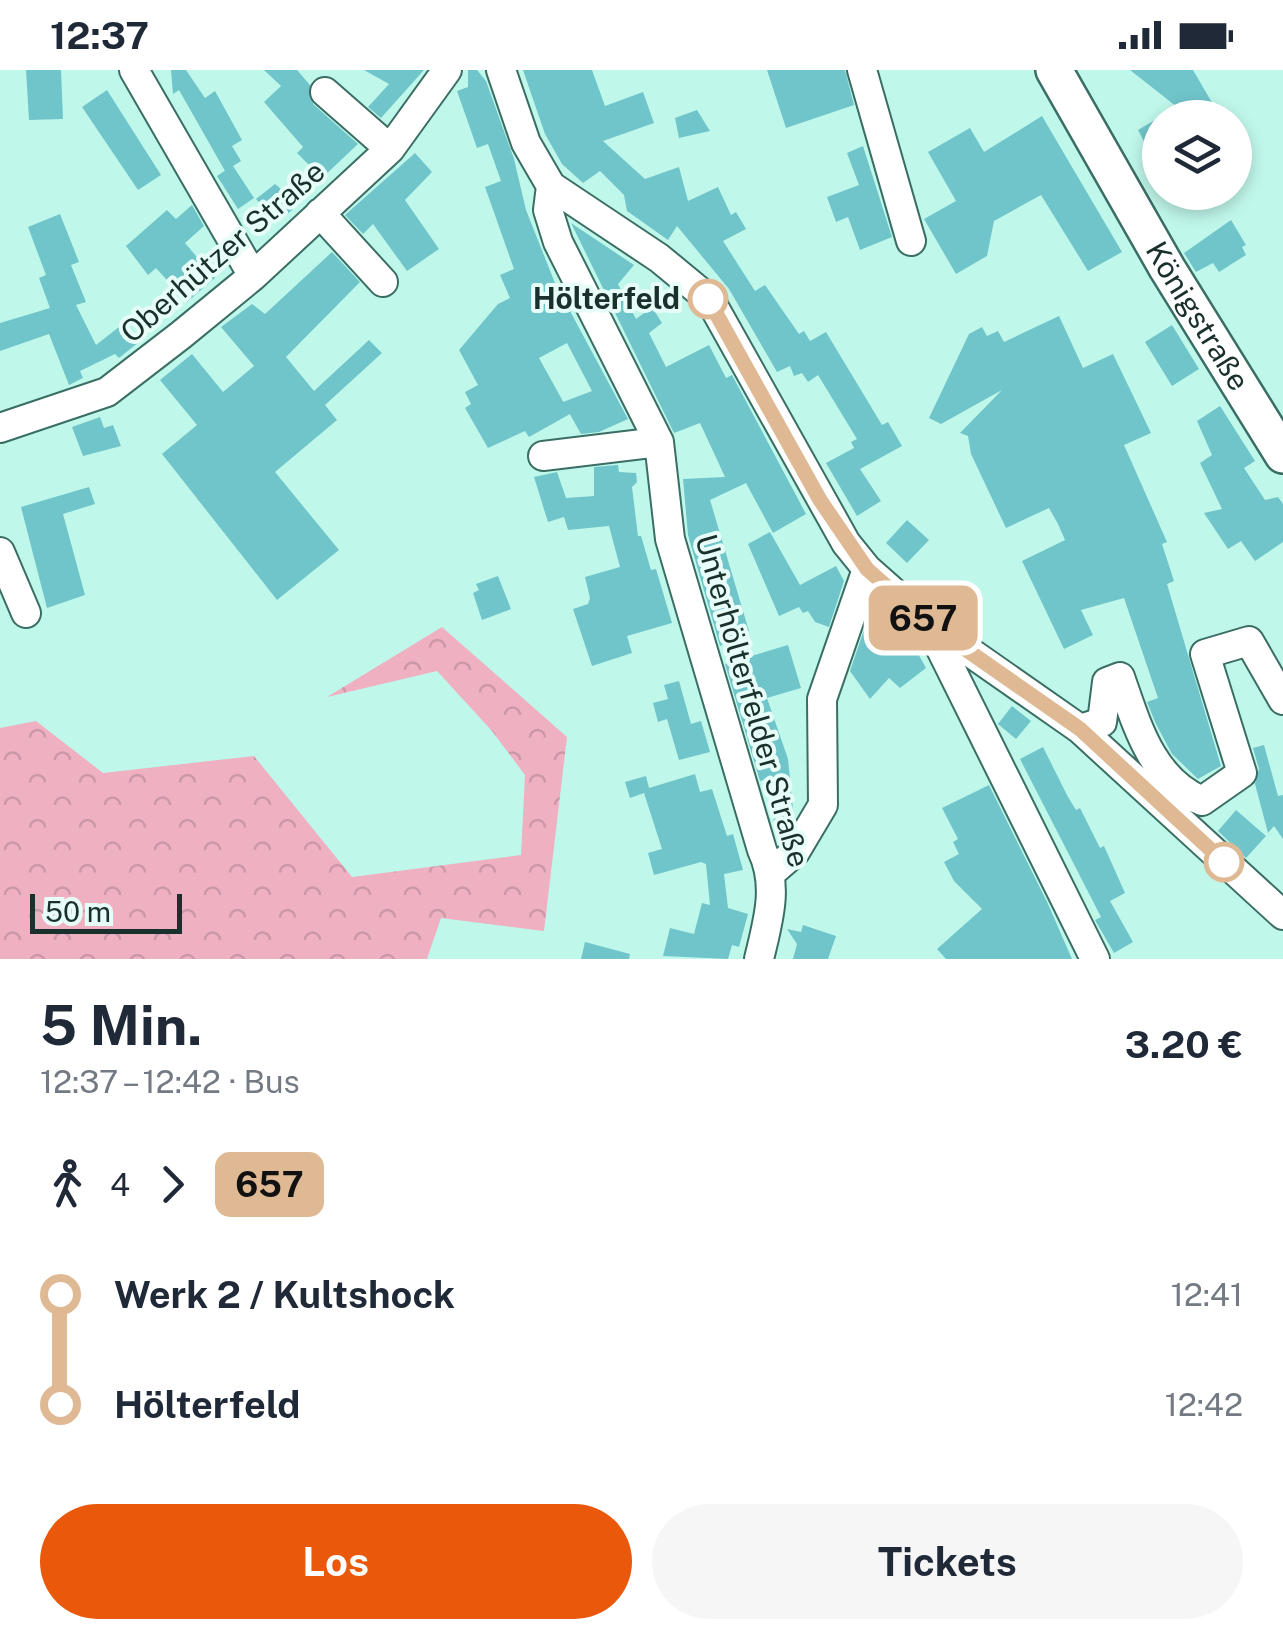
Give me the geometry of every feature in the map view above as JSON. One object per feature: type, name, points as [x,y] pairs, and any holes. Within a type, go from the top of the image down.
[{"type":"main road","name":"Königstraße","points":[[1054,70],[1167,268],[1283,456]]},
{"type":"street","points":[[134,70],[253,276]]},
{"type":"street","name":"Oberhützer Straße","points":[[0,428],[107,392],[253,276],[390,149],[447,70]]},
{"type":"street","points":[[501,70],[526,143],[551,186],[659,258],[710,300],[820,500],[867,569],[928,623],[1080,729],[1283,915]]},
{"type":"street","points":[[862,70],[911,241]]},
{"type":"street","points":[[325,92],[390,149]]},
{"type":"street","name":"Unterhölterfelder Straße","points":[[551,186],[548,210],[558,242],[658,442],[670,539],[762,850],[772,872],[770,915],[759,959]]},
{"type":"street","points":[[320,213],[383,282]]},
{"type":"street","points":[[542,456],[658,442]]},
{"type":"street","points":[[0,552],[26,613]]},
{"type":"street","points":[[772,872],[795,852],[824,804],[822,698],[867,569]]},
{"type":"street","points":[[928,623],[1096,959]]},
{"type":"street","points":[[1080,729],[1102,722],[1107,682],[1120,677],[1146,750],[1183,793],[1202,801],[1242,773],[1205,654],[1249,641],[1283,700]]},
{"type":"green space","points":[[442,627],[567,737],[544,931],[441,918],[427,959],[0,959],[0,728],[36,721],[103,773],[254,756],[352,877],[521,855],[525,775],[492,731],[437,671],[327,697]]},
{"type":"building","points":[[26,70],[61,70],[63,119],[29,120]]},
{"type":"building","points":[[171,70],[186,70],[205,98],[215,91],[242,140],[232,146],[241,161],[233,166],[254,198],[238,209],[217,176],[225,171],[179,90],[173,94]]},
{"type":"building","points":[[264,70],[297,70],[310,85],[313,104],[358,144],[322,178],[297,153],[303,147],[264,102],[281,86]]},
{"type":"building","points":[[364,70],[424,70],[381,118],[368,107],[389,84]]},
{"type":"building","points":[[468,70],[477,70],[486,81],[514,159],[526,210],[555,283],[628,419],[599,432],[581,434],[570,414],[529,437],[525,431],[488,448],[465,408],[471,404],[465,392],[478,385],[459,350],[498,304],[510,298],[500,275],[514,269],[485,187],[501,181],[488,144],[477,148],[457,91],[468,87]],"holes":[[[567,343],[592,391],[563,402],[539,358]]]},
{"type":"building","points":[[523,70],[592,70],[605,106],[643,92],[654,123],[603,141],[645,179],[679,167],[688,201],[718,187],[731,215],[736,212],[746,229],[723,241],[755,291],[765,285],[799,334],[804,331],[810,341],[826,332],[882,425],[888,422],[902,446],[860,469],[881,501],[857,516],[826,463],[854,448],[851,442],[857,439],[818,375],[808,382],[802,373],[794,376],[790,366],[777,372],[729,289],[677,226],[668,240],[627,211],[624,195],[600,171],[583,183],[562,164],[545,134]]},
{"type":"building","points":[[767,70],[845,70],[854,105],[786,128]]},
{"type":"building","points":[[1130,70],[1193,70],[1210,100],[1168,100]]},
{"type":"building","points":[[107,90],[161,175],[138,190],[82,107]]},
{"type":"building","points":[[697,110],[710,131],[679,138],[675,118]]},
{"type":"building","points":[[1042,116],[1122,252],[1088,271],[1041,195],[994,221],[987,256],[956,274],[924,219],[956,201],[928,152],[970,128],[984,152]]},
{"type":"building","points":[[863,146],[892,237],[860,250],[848,217],[836,222],[827,197],[859,185],[847,153]]},
{"type":"building","points":[[415,153],[432,172],[405,200],[439,249],[407,271],[373,224],[363,234],[345,215]]},
{"type":"building","points":[[275,184],[299,204],[277,223],[256,199]]},
{"type":"building","points":[[192,205],[204,226],[185,243],[215,278],[187,302],[156,268],[148,275],[126,246],[167,210],[176,219]]},
{"type":"building","points":[[60,214],[79,262],[71,265],[86,302],[76,305],[96,345],[124,323],[139,342],[119,358],[115,354],[80,371],[83,378],[69,385],[49,334],[0,351],[0,323],[50,308],[39,278],[46,275],[28,227]]},
{"type":"building","points":[[1231,220],[1246,245],[1242,247],[1246,255],[1219,272],[1213,263],[1196,272],[1184,253]]},
{"type":"building","points":[[571,223],[634,265],[618,284],[636,319],[652,307],[662,323],[649,333],[666,367],[709,345],[726,378],[732,375],[806,514],[773,533],[746,483],[710,500],[749,631],[720,646],[688,535],[683,479],[725,477],[700,423],[674,433]]},
{"type":"building","points":[[332,252],[360,282],[286,357],[314,391],[369,340],[382,353],[325,405],[337,420],[275,472],[339,550],[277,600],[162,454],[197,425],[160,380],[192,354],[223,392],[254,366],[221,327],[252,304],[265,314]]},
{"type":"building","points":[[1059,316],[1083,368],[1113,354],[1151,433],[1124,445],[1167,542],[1162,544],[1174,581],[1167,584],[1221,766],[1198,779],[1172,754],[1147,702],[1158,698],[1124,598],[1081,610],[1093,635],[1064,649],[1022,561],[1065,540],[1058,524],[1049,508],[1006,528],[971,454],[968,436],[960,433],[1002,390],[941,424],[929,418],[969,334],[982,327],[987,336],[998,331],[1004,342]]},
{"type":"building","points":[[1172,325],[1199,369],[1172,386],[1145,342]]},
{"type":"building","points":[[1220,406],[1255,461],[1244,468],[1265,500],[1278,497],[1283,504],[1283,542],[1255,561],[1241,541],[1228,549],[1204,513],[1222,509],[1200,463],[1212,455],[1197,421]]},
{"type":"building","points":[[100,417],[104,428],[113,425],[121,446],[83,456],[72,427]]},
{"type":"building","points":[[618,465],[619,472],[636,473],[637,482],[632,487],[638,536],[651,570],[656,569],[672,623],[627,636],[632,653],[592,666],[573,609],[588,604],[585,577],[620,567],[609,526],[568,530],[564,517],[548,522],[534,477],[557,472],[566,498],[594,496],[594,467]]},
{"type":"building","points":[[89,487],[95,504],[63,514],[85,595],[47,608],[21,507]]},
{"type":"building","points":[[907,520],[929,540],[907,563],[886,543]]},
{"type":"building","points":[[770,532],[800,585],[836,566],[844,581],[829,627],[815,622],[808,611],[803,613],[799,607],[779,616],[748,544]]},
{"type":"building","points":[[498,576],[511,609],[482,620],[473,593],[479,590],[476,584]]},
{"type":"building","points":[[885,610],[902,625],[926,668],[900,688],[889,678],[870,699],[850,671],[870,612],[877,618]]},
{"type":"building","points":[[788,645],[801,688],[767,698],[788,759],[794,819],[774,822],[769,778],[760,781],[725,664]]},
{"type":"building","points":[[679,681],[691,724],[701,721],[710,752],[679,760],[667,719],[658,722],[653,703],[668,699],[664,685]]},
{"type":"building","points":[[1012,706],[1031,721],[1016,739],[998,724]]},
{"type":"building","points":[[1264,745],[1278,796],[1283,795],[1283,839],[1274,826],[1268,833],[1255,784],[1259,769],[1253,748]]},
{"type":"building","points":[[1043,747],[1076,810],[1080,808],[1100,848],[1104,846],[1125,893],[1110,901],[1133,942],[1114,953],[1095,920],[1101,917],[1020,759]]},
{"type":"building","points":[[695,774],[700,792],[712,789],[727,836],[733,834],[743,870],[724,874],[728,908],[748,914],[739,947],[732,945],[728,959],[663,956],[670,928],[694,934],[702,903],[710,905],[706,864],[654,875],[648,853],[662,849],[644,793],[630,798],[625,782],[646,776],[649,788]]},
{"type":"building","points":[[989,785],[1072,959],[946,959],[937,949],[982,909],[954,881],[944,862],[959,854],[953,842],[958,839],[942,808]]},
{"type":"building","points":[[1236,810],[1266,836],[1246,858],[1218,831]]},
{"type":"building","points":[[803,925],[836,936],[828,959],[793,959],[797,944],[787,929],[801,932]]},
{"type":"building","points":[[585,942],[630,954],[629,959],[581,959]]},
{"type":"bus line","name":"657","points":[[708,299],[741,351],[820,500],[867,569],[928,623],[1080,729],[1224,862]]},
{"type":"place","name":"Hölterfeld","points":[[708,299]]}]
